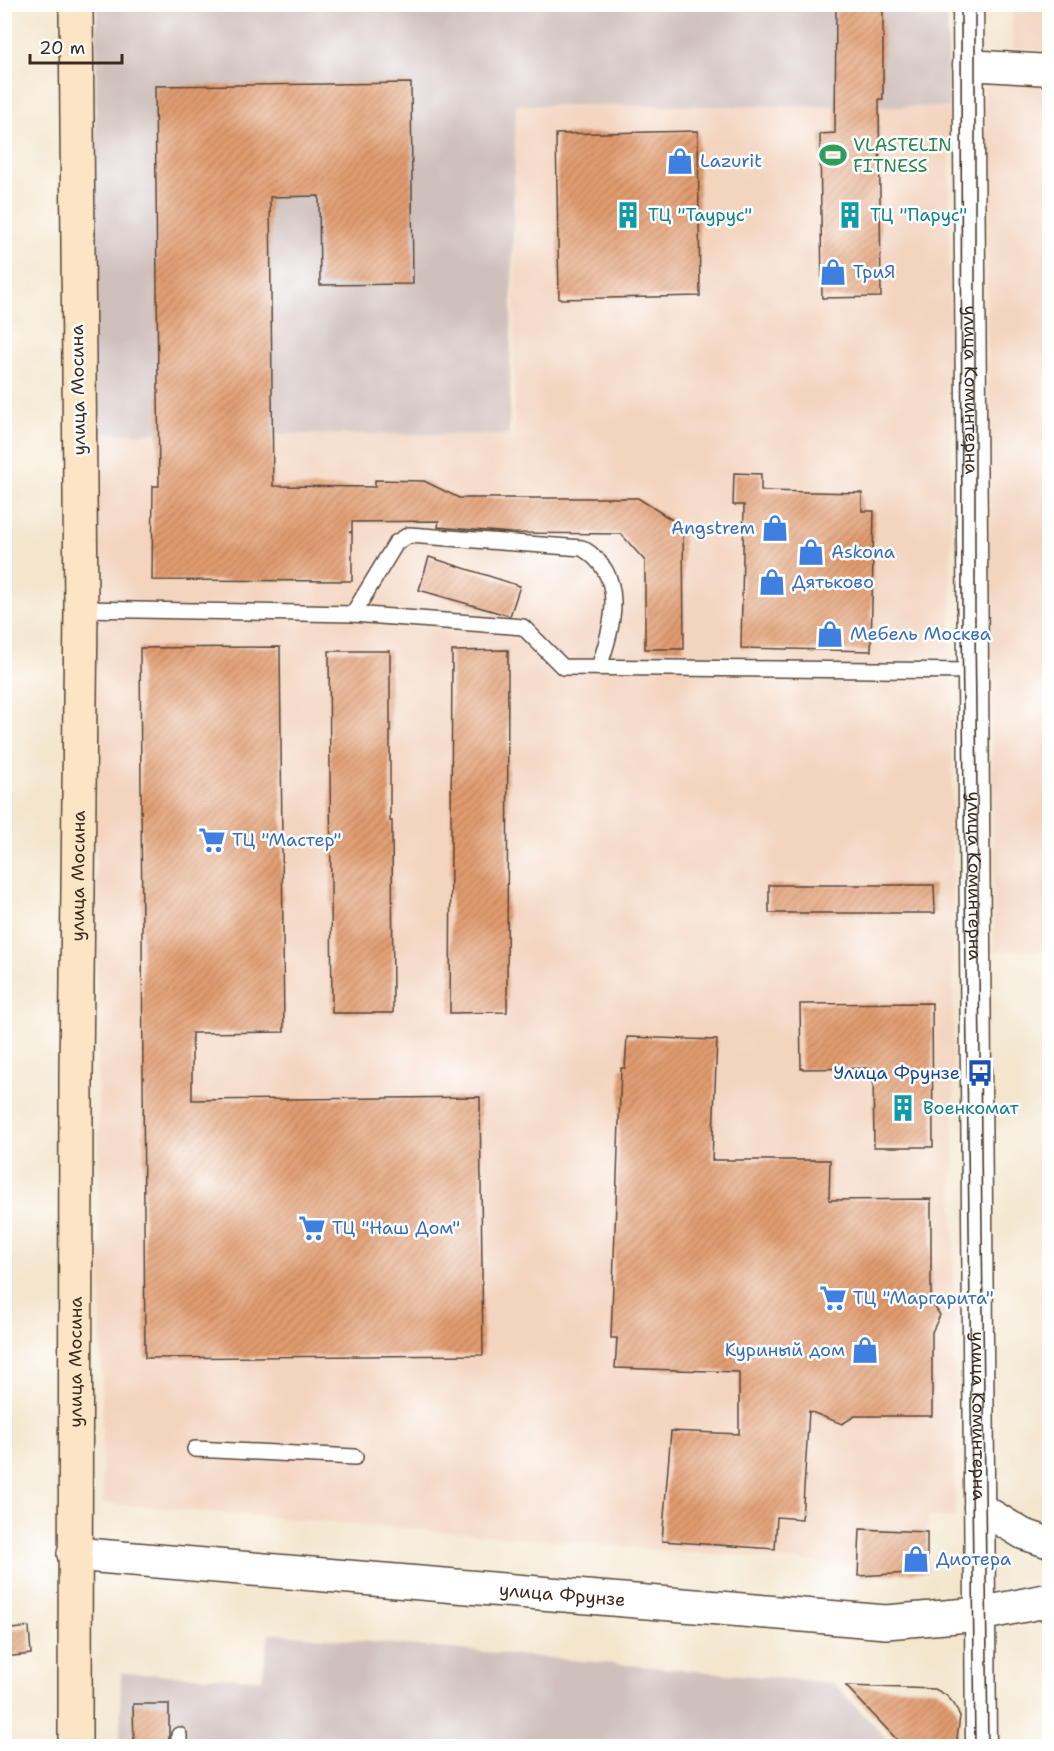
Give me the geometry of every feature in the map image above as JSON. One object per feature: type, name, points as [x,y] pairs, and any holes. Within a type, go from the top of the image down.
[{"type":"main road","name":"улица Мосина","points":[[75,1746],[74,1554],[81,609],[76,279],[76,4]]},
{"type":"street","name":"улица Коминтерна","points":[[968,4],[981,1746]]},
{"type":"street","points":[[968,65],[1050,70]]},
{"type":"street","points":[[979,1508],[1023,1534],[1050,1543]]},
{"type":"street","name":"улица Фрунзе","points":[[74,1554],[886,1622],[980,1614],[1050,1600]]},
{"type":"lane","points":[[353,614],[396,543],[409,536],[582,548],[595,556],[602,566],[610,581],[614,599],[613,621],[599,667]]},
{"type":"lane","points":[[81,609],[353,614],[523,627],[563,667],[972,671]]},
{"type":"lane","points":[[195,1449],[355,1456]]},
{"type":"shaded area","points":[[97,5],[947,5],[949,107],[516,105],[509,435],[91,433]]},
{"type":"shaded area","points":[[1012,5],[1049,5],[1049,51],[1013,48]]},
{"type":"shaded area","points":[[985,80],[1049,84],[1049,951],[994,951]]},
{"type":"shaded area","points":[[516,105],[949,107],[955,1517],[928,1517],[927,1572],[103,1503],[91,433],[514,435]]},
{"type":"shaded area","points":[[269,1633],[833,1683],[894,1746],[120,1746],[121,1673],[262,1679]]},
{"type":"building","name":"ТЦ \"Парус\"","points":[[836,4],[883,4],[883,99],[879,99],[881,297],[822,298],[820,134],[835,133]]},
{"type":"building","points":[[411,83],[413,284],[320,285],[319,196],[270,197],[273,486],[375,487],[375,480],[424,481],[459,498],[638,498],[683,527],[684,649],[645,649],[645,561],[621,534],[512,533],[438,527],[439,521],[352,522],[352,532],[349,532],[352,533],[352,581],[152,580],[153,486],[159,486],[155,86]]},
{"type":"building","name":"ТЦ \"Таурус\"","points":[[698,131],[700,296],[559,299],[556,134]]},
{"type":"building","points":[[734,473],[761,474],[761,491],[862,493],[862,511],[874,511],[871,651],[741,648],[744,505],[733,505]]},
{"type":"building","points":[[429,557],[520,586],[510,616],[419,590]]},
{"type":"building","name":"ТЦ \"Наш Дом\"","points":[[280,647],[284,1032],[192,1033],[192,1100],[480,1097],[483,1355],[145,1358],[140,648]]},
{"type":"building","points":[[508,650],[507,1012],[450,1013],[452,651]]},
{"type":"building","points":[[329,651],[390,651],[393,1013],[332,1013]]},
{"type":"building","points":[[769,885],[934,885],[935,913],[769,913]]},
{"type":"building","name":"Военкомат","points":[[932,1003],[933,1147],[874,1147],[873,1068],[801,1069],[800,1004]]},
{"type":"building","points":[[627,1037],[717,1040],[712,1160],[830,1160],[829,1200],[931,1199],[931,1301],[940,1315],[932,1332],[932,1416],[855,1416],[842,1424],[809,1411],[802,1519],[777,1517],[775,1549],[662,1541],[671,1431],[739,1434],[739,1372],[615,1368],[617,1338],[611,1338],[621,1068],[625,1068]]},
{"type":"building","points":[[860,1529],[927,1532],[927,1572],[858,1576]]},
{"type":"building","points":[[29,1627],[31,1654],[4,1657],[4,1630]]},
{"type":"building","points":[[846,1686],[935,1689],[946,1695],[960,1716],[956,1746],[903,1746]]},
{"type":"building","points":[[133,1704],[169,1704],[169,1746],[134,1746]]},
{"type":"tram line","points":[[961,4],[962,624],[975,1746]]},
{"type":"tram line","points":[[975,4],[975,624],[988,1746]]},
{"type":"place","name":"VLASTELIN FITNESS","points":[[833,155]]},
{"type":"place","name":"Lazurit","points":[[680,161]]},
{"type":"place","name":"ТЦ \"Таурус\"","points":[[628,215]]},
{"type":"place","name":"ТЦ \"Парус\"","points":[[850,215]]},
{"type":"place","name":"ТриЯ","points":[[833,272]]},
{"type":"place","name":"Angstrem","points":[[775,528]]},
{"type":"place","name":"Askona","points":[[811,552]]},
{"type":"place","name":"Дятьково","points":[[772,582]]},
{"type":"place","name":"Мебель Москва","points":[[830,634]]},
{"type":"place","name":"ТЦ \"Мастер\"","points":[[212,840]]},
{"type":"place","name":"Улица Фрунзе","points":[[980,1073]]},
{"type":"place","name":"Военкомат","points":[[903,1108]]},
{"type":"place","name":"ТЦ \"Наш Дом\"","points":[[312,1228]]},
{"type":"place","name":"ТЦ \"Маргарита\"","points":[[833,1298]]},
{"type":"place","name":"Куриный дом","points":[[865,1350]]},
{"type":"place","name":"Диотера","points":[[916,1559]]}]
